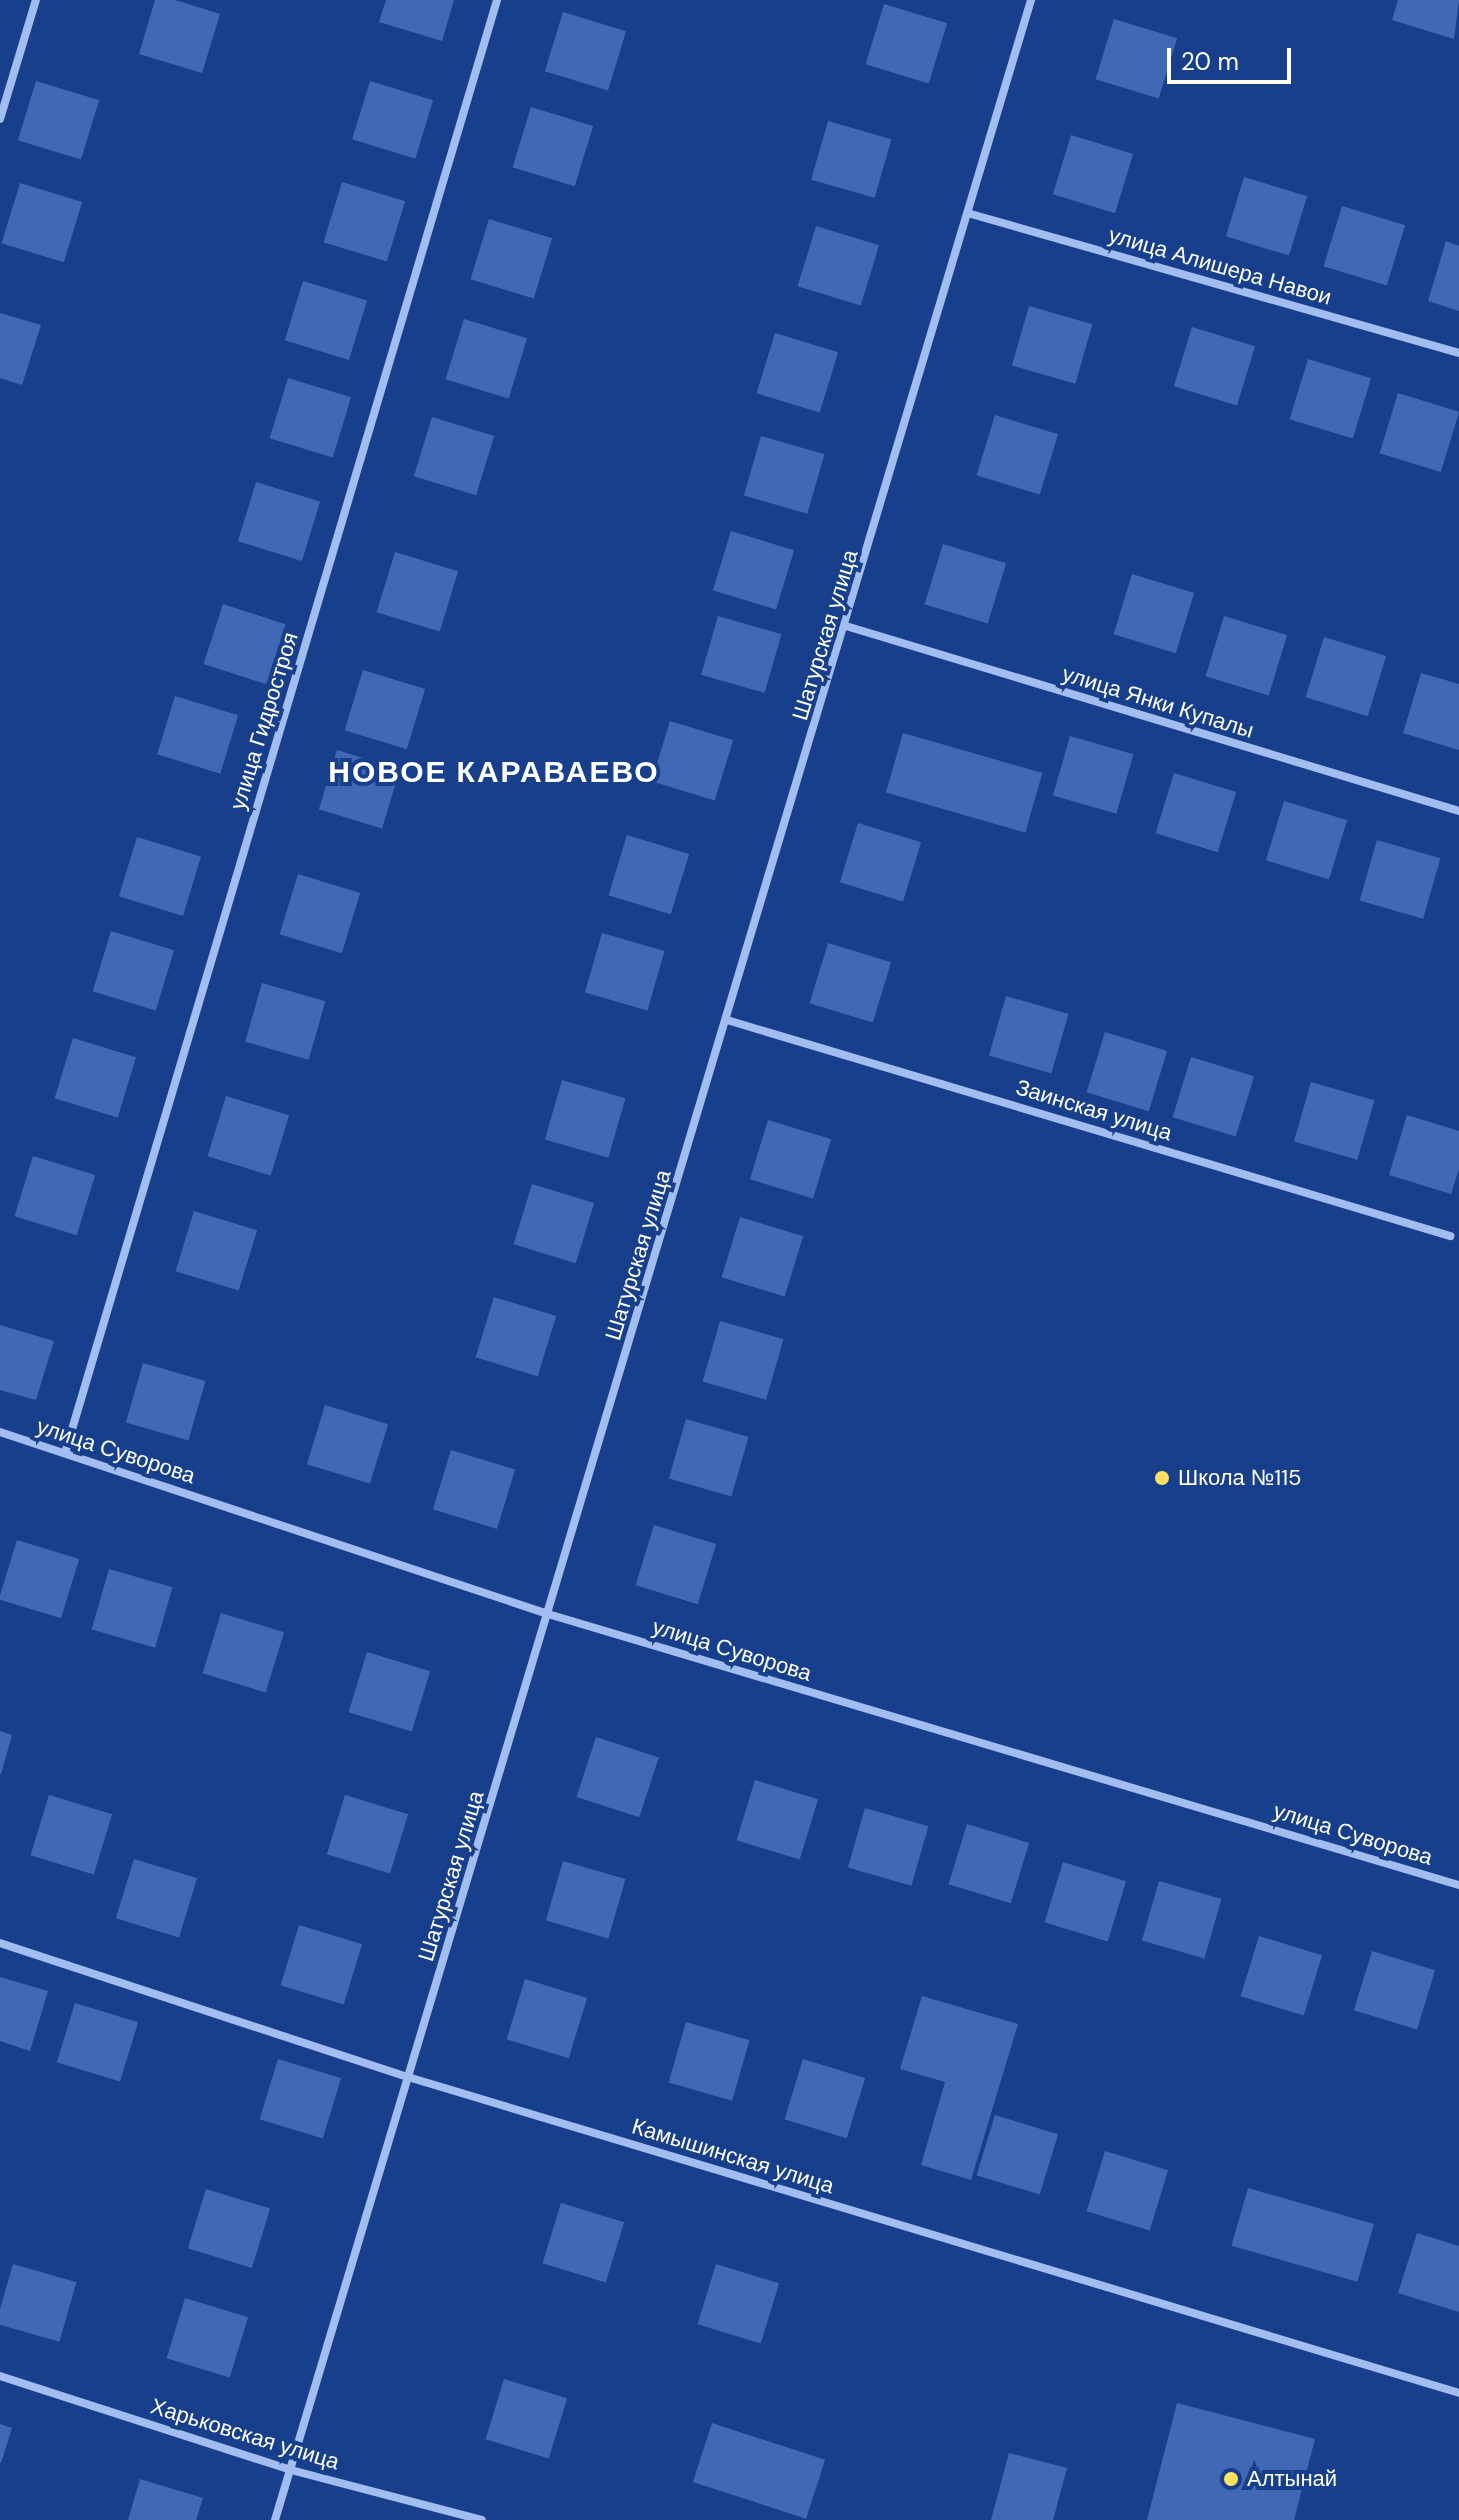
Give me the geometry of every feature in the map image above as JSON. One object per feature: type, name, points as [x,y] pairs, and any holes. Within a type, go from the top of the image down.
[{"type":"street","points":[[0,119],[36,0]]},
{"type":"street","name":"улица Гидростроя","points":[[65,1453],[497,0]]},
{"type":"street","name":"Шатурская улица","points":[[275,2520],[971,214],[1031,0]]},
{"type":"street","name":"улица Алишера Навои","points":[[971,214],[1459,353]]},
{"type":"street","name":"улица Янки Купалы","points":[[846,626],[1459,811]]},
{"type":"street","name":"Заинская улица","points":[[727,1020],[1450,1236]]},
{"type":"street","name":"улица Суворова","points":[[0,1432],[548,1614],[1459,1885]]},
{"type":"street","name":"Камышинская улица","points":[[0,1943],[408,2077],[1459,2393]]},
{"type":"street","name":"Харьковская улица","points":[[0,2376],[291,2470],[482,2520]]},
{"type":"building","points":[[155,0],[175,0],[220,14],[202,73],[139,54]]},
{"type":"building","points":[[386,0],[454,0],[442,41],[379,22]]},
{"type":"building","points":[[1398,0],[1459,0],[1454,39],[1392,20]]},
{"type":"building","points":[[884,4],[947,23],[929,84],[866,64]]},
{"type":"building","points":[[563,12],[626,31],[608,91],[545,71]]},
{"type":"building","points":[[1114,19],[1177,38],[1159,99],[1096,79]]},
{"type":"building","points":[[36,81],[99,100],[81,160],[18,140]]},
{"type":"building","points":[[370,81],[433,100],[415,159],[352,139]]},
{"type":"building","points":[[531,107],[593,126],[575,186],[513,167]]},
{"type":"building","points":[[828,121],[891,139],[875,198],[811,180]]},
{"type":"building","points":[[1071,135],[1133,154],[1115,213],[1053,194]]},
{"type":"building","points":[[1244,177],[1307,196],[1289,256],[1226,236]]},
{"type":"building","points":[[342,182],[405,201],[387,262],[324,242]]},
{"type":"building","points":[[20,183],[82,202],[64,262],[2,243]]},
{"type":"building","points":[[1342,206],[1405,225],[1387,286],[1324,266]]},
{"type":"building","points":[[489,219],[552,238],[534,299],[471,279]]},
{"type":"building","points":[[816,226],[879,245],[861,306],[798,286]]},
{"type":"building","points":[[1446,241],[1459,246],[1459,311],[1428,301]]},
{"type":"building","points":[[303,281],[367,301],[349,360],[285,340]]},
{"type":"building","points":[[1029,306],[1092,324],[1075,384],[1012,366]]},
{"type":"building","points":[[0,313],[41,325],[22,385],[0,378]]},
{"type":"building","points":[[464,319],[527,338],[509,399],[446,379]]},
{"type":"building","points":[[1192,327],[1255,346],[1237,406],[1174,386]]},
{"type":"building","points":[[775,333],[838,352],[820,413],[757,393]]},
{"type":"building","points":[[1308,359],[1371,378],[1353,439],[1290,419]]},
{"type":"building","points":[[288,378],[351,397],[333,458],[270,438]]},
{"type":"building","points":[[1398,393],[1459,412],[1441,472],[1380,453]]},
{"type":"building","points":[[995,415],[1058,434],[1040,495],[977,475]]},
{"type":"building","points":[[432,417],[494,436],[476,495],[414,476]]},
{"type":"building","points":[[761,436],[824,454],[807,514],[744,496]]},
{"type":"building","points":[[256,482],[320,502],[302,561],[238,541]]},
{"type":"building","points":[[731,531],[794,550],[776,610],[713,590]]},
{"type":"building","points":[[943,544],[1006,563],[988,624],[925,604]]},
{"type":"building","points":[[395,552],[458,571],[440,632],[377,612]]},
{"type":"building","points":[[1132,574],[1194,593],[1176,653],[1114,634]]},
{"type":"building","points":[[223,604],[286,624],[266,684],[204,664]]},
{"type":"building","points":[[718,616],[781,634],[765,693],[701,675]]},
{"type":"building","points":[[1224,616],[1287,635],[1269,696],[1206,676]]},
{"type":"building","points":[[1324,637],[1386,656],[1368,716],[1306,697]]},
{"type":"building","points":[[363,670],[425,689],[407,749],[345,730]]},
{"type":"building","points":[[1421,673],[1459,684],[1459,750],[1403,733]]},
{"type":"building","points":[[175,696],[238,715],[220,774],[157,754]]},
{"type":"building","points":[[670,721],[733,740],[715,801],[652,781]]},
{"type":"building","points":[[903,733],[1042,773],[1025,833],[886,793]]},
{"type":"building","points":[[1070,736],[1133,754],[1116,814],[1053,796]]},
{"type":"building","points":[[337,750],[400,769],[382,829],[319,809]]},
{"type":"building","points":[[1174,773],[1236,792],[1218,852],[1156,833]]},
{"type":"building","points":[[1284,801],[1347,820],[1329,880],[1266,860]]},
{"type":"building","points":[[858,823],[921,842],[903,902],[840,882]]},
{"type":"building","points":[[627,835],[689,854],[671,914],[609,895]]},
{"type":"building","points":[[137,837],[201,857],[183,916],[119,896]]},
{"type":"building","points":[[1377,840],[1440,858],[1423,919],[1360,901]]},
{"type":"building","points":[[298,874],[360,893],[342,953],[280,934]]},
{"type":"building","points":[[111,931],[174,950],[156,1011],[93,991]]},
{"type":"building","points":[[602,933],[664,951],[647,1011],[585,993]]},
{"type":"building","points":[[828,943],[891,962],[873,1023],[810,1003]]},
{"type":"building","points":[[262,983],[325,1001],[309,1060],[245,1042]]},
{"type":"building","points":[[1006,996],[1068,1014],[1051,1074],[989,1056]]},
{"type":"building","points":[[1105,1032],[1167,1051],[1149,1111],[1087,1092]]},
{"type":"building","points":[[73,1038],[136,1057],[118,1118],[55,1098]]},
{"type":"building","points":[[1191,1057],[1254,1076],[1236,1137],[1173,1117]]},
{"type":"building","points":[[562,1080],[625,1098],[608,1158],[545,1140]]},
{"type":"building","points":[[1311,1082],[1374,1100],[1357,1160],[1294,1142]]},
{"type":"building","points":[[226,1096],[289,1115],[271,1176],[208,1156]]},
{"type":"building","points":[[1407,1115],[1459,1131],[1459,1169],[1451,1194],[1389,1175]]},
{"type":"building","points":[[768,1120],[831,1139],[813,1199],[750,1179]]},
{"type":"building","points":[[33,1156],[95,1175],[77,1235],[15,1216]]},
{"type":"building","points":[[532,1184],[594,1203],[576,1263],[514,1244]]},
{"type":"building","points":[[194,1211],[257,1230],[239,1291],[176,1271]]},
{"type":"building","points":[[740,1217],[803,1236],[785,1297],[722,1277]]},
{"type":"building","points":[[494,1297],[556,1316],[538,1376],[476,1357]]},
{"type":"building","points":[[720,1321],[783,1339],[766,1400],[703,1382]]},
{"type":"building","points":[[0,1325],[54,1341],[36,1400],[0,1390]]},
{"type":"building","points":[[143,1363],[205,1381],[188,1441],[126,1423]]},
{"type":"building","points":[[325,1405],[388,1424],[370,1484],[307,1464]]},
{"type":"building","points":[[686,1419],[748,1437],[731,1497],[669,1479]]},
{"type":"building","points":[[451,1450],[515,1470],[497,1529],[433,1509]]},
{"type":"building","points":[[654,1525],[716,1544],[698,1604],[636,1585]]},
{"type":"building","points":[[17,1540],[79,1559],[61,1618],[0,1600]]},
{"type":"building","points":[[109,1569],[172,1587],[155,1648],[92,1630]]},
{"type":"building","points":[[221,1613],[284,1632],[266,1693],[203,1673]]},
{"type":"building","points":[[367,1652],[430,1671],[412,1732],[349,1712]]},
{"type":"building","points":[[0,1731],[12,1735],[1,1774],[0,1774]]},
{"type":"building","points":[[596,1737],[659,1757],[639,1817],[577,1797]]},
{"type":"building","points":[[755,1780],[818,1799],[800,1860],[737,1840]]},
{"type":"building","points":[[49,1795],[112,1814],[94,1875],[31,1855]]},
{"type":"building","points":[[345,1795],[408,1814],[390,1874],[327,1854]]},
{"type":"building","points":[[865,1808],[928,1826],[911,1886],[848,1868]]},
{"type":"building","points":[[967,1824],[1029,1843],[1011,1903],[949,1884]]},
{"type":"building","points":[[134,1859],[197,1878],[179,1938],[116,1918]]},
{"type":"building","points":[[563,1861],[625,1879],[608,1939],[546,1921]]},
{"type":"building","points":[[1063,1862],[1126,1881],[1108,1942],[1045,1922]]},
{"type":"building","points":[[1159,1881],[1221,1899],[1204,1959],[1142,1941]]},
{"type":"building","points":[[299,1925],[362,1944],[344,2005],[281,1985]]},
{"type":"building","points":[[1259,1936],[1322,1955],[1304,2016],[1241,1996]]},
{"type":"building","points":[[1372,1951],[1435,1970],[1417,2030],[1354,2010]]},
{"type":"building","points":[[0,1977],[48,1991],[30,2051],[0,2041]]},
{"type":"building","points":[[525,1979],[587,1998],[569,2058],[507,2039]]},
{"type":"building","points":[[922,1996],[1018,2024],[971,2180],[921,2165],[945,2082],[900,2069]]},
{"type":"building","points":[[75,2003],[138,2022],[120,2082],[57,2062]]},
{"type":"building","points":[[686,2022],[749,2040],[732,2101],[669,2083]]},
{"type":"building","points":[[278,2059],[341,2078],[323,2139],[260,2119]]},
{"type":"building","points":[[803,2059],[865,2078],[847,2138],[785,2119]]},
{"type":"building","points":[[995,2115],[1058,2134],[1040,2195],[977,2175]]},
{"type":"building","points":[[1105,2151],[1168,2170],[1150,2231],[1087,2211]]},
{"type":"building","points":[[1248,2188],[1374,2224],[1357,2282],[1231,2246]]},
{"type":"building","points":[[206,2189],[270,2209],[252,2268],[188,2248]]},
{"type":"building","points":[[561,2203],[624,2222],[606,2283],[543,2263]]},
{"type":"building","points":[[1417,2233],[1459,2246],[1459,2312],[1398,2293]]},
{"type":"building","points":[[13,2264],[76,2282],[59,2342],[0,2325],[0,2309]]},
{"type":"building","points":[[716,2264],[779,2283],[761,2344],[698,2324]]},
{"type":"building","points":[[185,2298],[248,2317],[230,2378],[167,2358]]},
{"type":"building","points":[[504,2379],[567,2398],[549,2459],[486,2439]]},
{"type":"building","name":"Алтынай","points":[[1177,2403],[1315,2439],[1294,2520],[1147,2520]]},
{"type":"building","points":[[712,2423],[825,2460],[806,2519],[693,2482]]},
{"type":"building","points":[[0,2424],[12,2428],[1,2463],[0,2463]]},
{"type":"building","points":[[1009,2453],[1067,2468],[1053,2520],[991,2520]]},
{"type":"building","points":[[140,2479],[203,2498],[196,2520],[128,2520]]},
{"type":"place","name":"Школа №115","points":[[1162,1478]]},
{"type":"place","name":"Алтынай","points":[[1231,2479]]},
{"type":"district","name":"НОВОЕ КАРАВАЕВО","points":[[494,772]]}]
